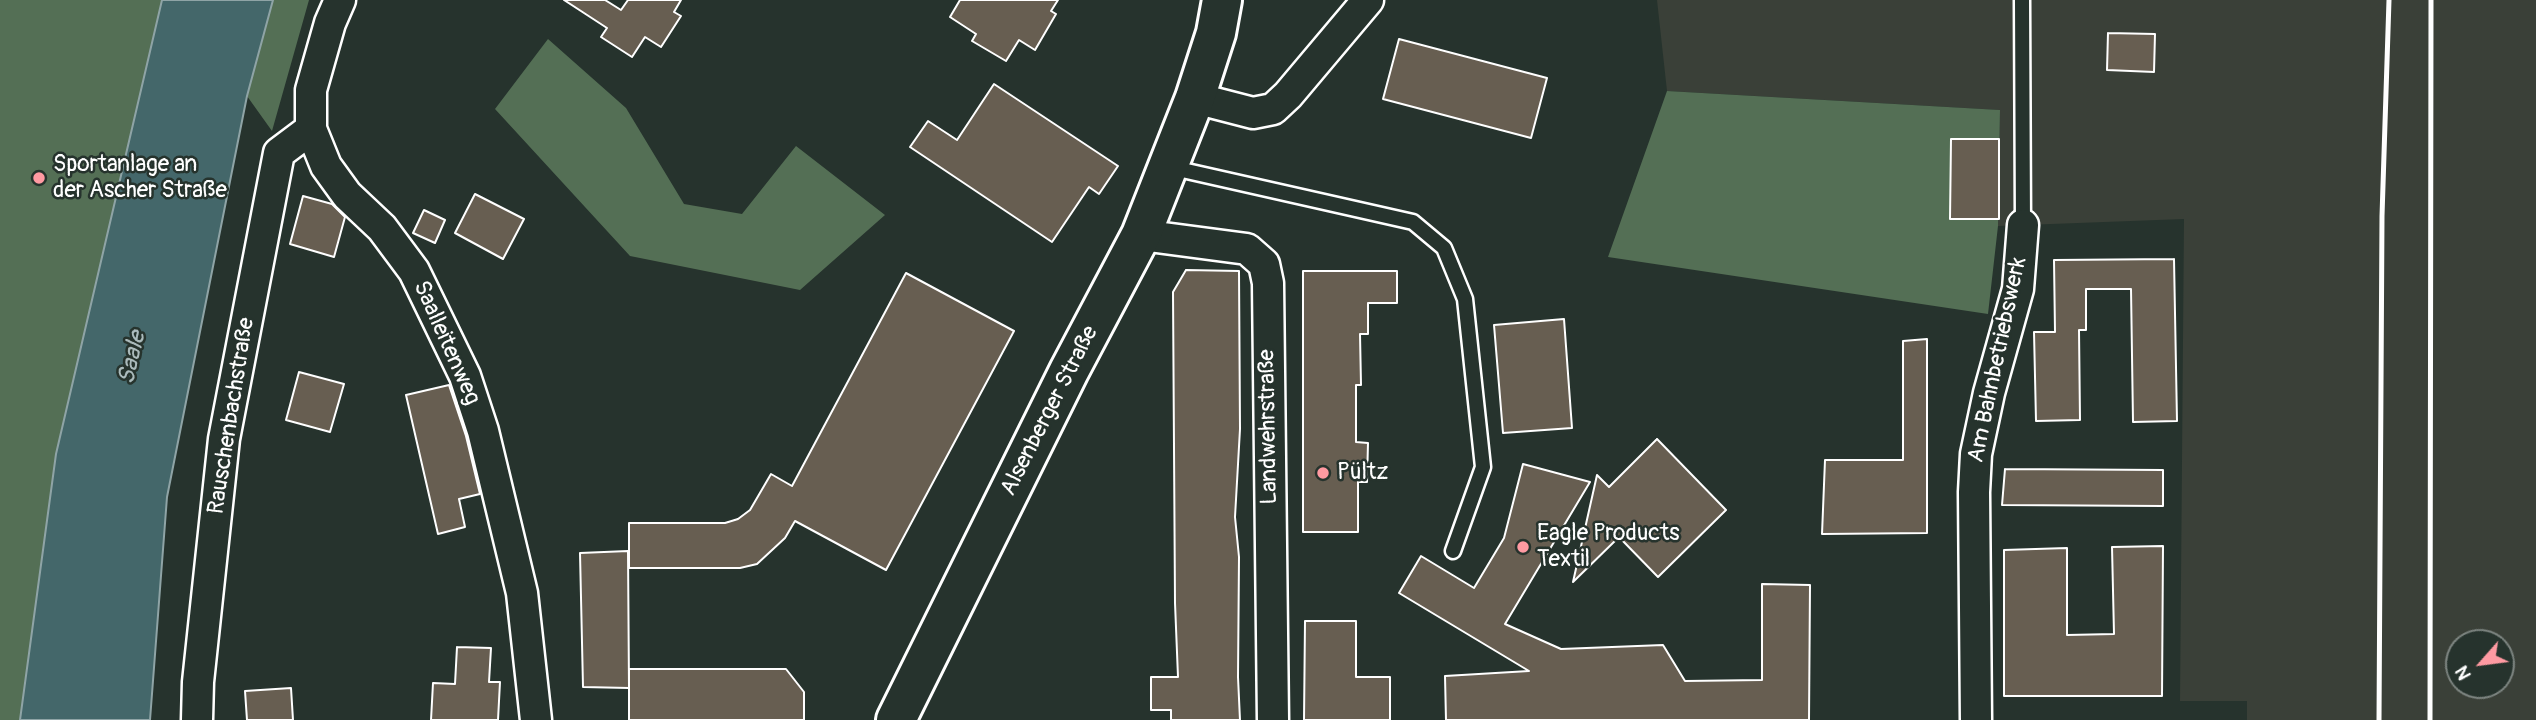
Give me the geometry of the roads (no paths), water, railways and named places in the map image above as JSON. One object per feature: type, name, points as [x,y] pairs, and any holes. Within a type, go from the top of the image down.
[{"type":"street","name":"Saalleitenweg","points":[[340,0],[330,23],[312,90],[311,129],[326,166],[347,195],[382,228],[414,271],[465,376],[483,431],[522,593],[536,720]]},
{"type":"street","name":"Alsenberger Straße","points":[[895,720],[1063,383],[1140,236],[1195,98],[1216,33],[1222,0]]},
{"type":"street","points":[[1195,98],[1253,113],[1273,109],[1288,95],[1368,0]]},
{"type":"street","name":"Rauschenbachstraße","points":[[197,720],[198,682],[222,453],[279,153],[311,129]]},
{"type":"street","name":"Am Bahnbetriebswerk","points":[[1976,720],[1976,454],[1989,393],[2018,289],[2022,225]]},
{"type":"street","name":"Landwehrstraße","points":[[1140,236],[1247,249],[1264,264],[1268,284],[1273,720]]},
{"type":"lane","name":"Am Bahnbetriebswerk","points":[[2022,0],[2022,225]]},
{"type":"lane","points":[[1167,167],[1413,222],[1444,248],[1465,299],[1483,467],[1453,551]]},
{"type":"water","name":"Saale","points":[[162,0],[273,0],[247,96],[167,497],[150,720],[20,720],[56,454]]},
{"type":"railway","points":[[2379,720],[2382,216],[2389,0]]},
{"type":"railway","points":[[2430,720],[2431,0]]},
{"type":"place","name":"Sportanlage an der Ascher Straße","points":[[39,178]]},
{"type":"place","name":"Pültz","points":[[1323,473]]},
{"type":"place","name":"Eagle Products Textil","points":[[1523,547]]}]
